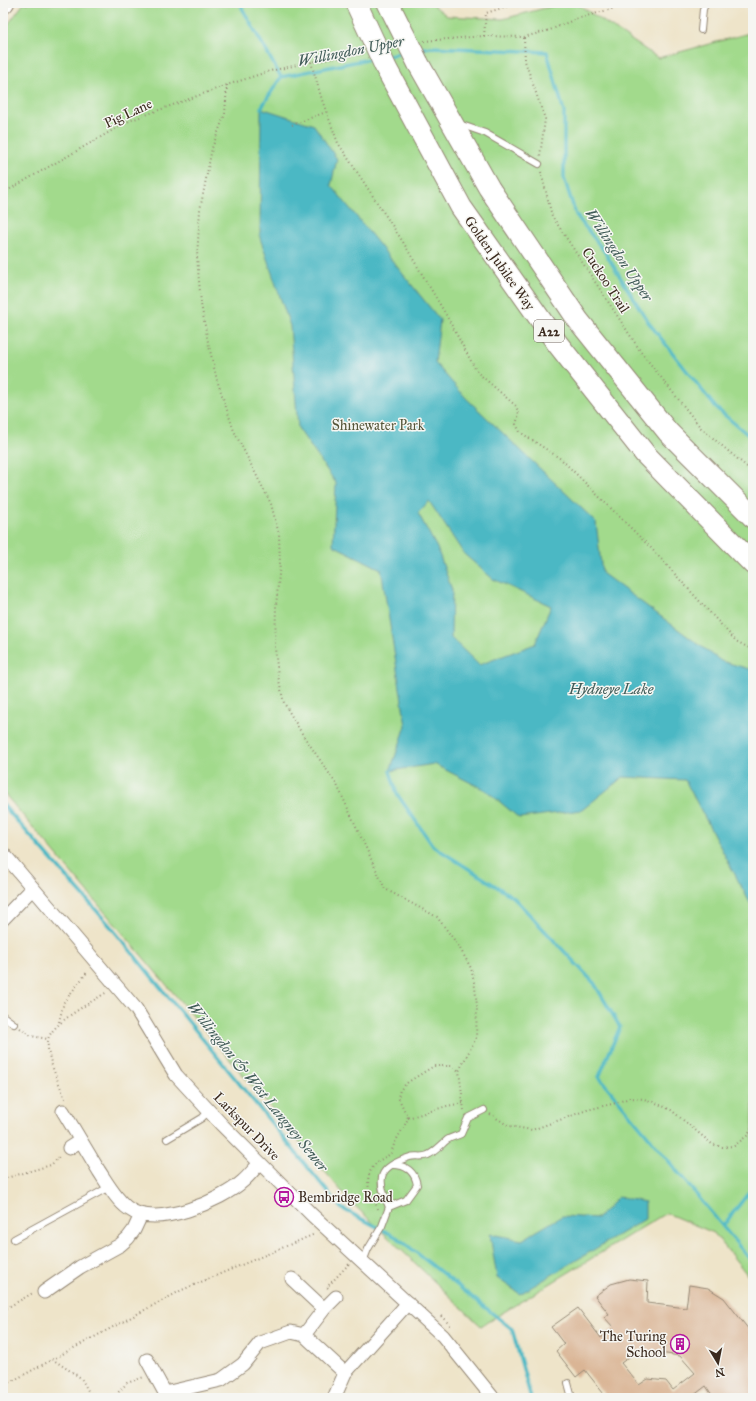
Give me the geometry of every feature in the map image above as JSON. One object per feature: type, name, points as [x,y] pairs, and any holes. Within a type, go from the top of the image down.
[{"type":"highway","name":"Golden Jubilee Way","points":[[356,3],[386,68],[461,207],[557,343],[645,454],[753,564]]},
{"type":"highway","name":"A22","points":[[388,3],[418,63],[489,188],[578,320],[668,432],[753,517]]},
{"type":"street","name":"Larkspur Drive","points":[[3,853],[136,1009],[176,1075],[209,1111],[312,1215],[443,1336],[493,1398]]},
{"type":"street","points":[[3,919],[33,888]]},
{"type":"street","points":[[63,1111],[80,1141],[110,1187],[128,1209],[140,1215],[170,1215],[190,1209],[216,1198],[243,1181],[260,1163]]},
{"type":"street","points":[[69,1148],[80,1141]]},
{"type":"street","points":[[44,1292],[80,1267],[120,1245],[134,1230],[140,1215]]},
{"type":"street","points":[[292,1279],[324,1309]]},
{"type":"street","points":[[304,1335],[324,1309],[336,1297]]},
{"type":"street","points":[[334,1398],[345,1374],[408,1303]]},
{"type":"street","points":[[147,1360],[165,1395],[221,1380],[243,1364],[260,1343],[291,1332],[304,1335],[345,1374]]},
{"type":"lane","points":[[701,30],[706,3]]},
{"type":"lane","points":[[451,121],[485,133],[539,164]]},
{"type":"lane","points":[[3,1016],[14,1024]]},
{"type":"lane","points":[[360,1259],[382,1226],[389,1207],[381,1186],[381,1177],[384,1170],[411,1156],[427,1156],[448,1139],[461,1134],[468,1118],[484,1110]]},
{"type":"lane","points":[[167,1139],[202,1118],[209,1111]]},
{"type":"lane","points":[[389,1207],[406,1200],[416,1185],[416,1180],[408,1169],[400,1165],[393,1165]]},
{"type":"lane","points":[[14,1238],[110,1187]]},
{"type":"lane","points":[[568,1383],[572,1398]]},
{"type":"path","points":[[518,3],[486,13],[484,36],[524,37],[550,30],[576,19],[633,3]]},
{"type":"path","name":"Cuckoo Trail","points":[[524,37],[525,61],[545,119],[539,164],[552,216],[641,352],[701,428],[753,472]]},
{"type":"path","points":[[311,62],[326,112],[338,143],[403,242],[445,312],[477,372],[516,406],[519,414],[516,424],[520,432],[561,459],[651,548],[736,641],[753,650]]},
{"type":"path","name":"Pig Lane","points":[[3,192],[129,121],[226,85],[285,67]]},
{"type":"path","points":[[226,85],[225,114],[212,148],[200,210],[197,257],[201,304],[217,380],[234,431],[271,504],[278,534],[280,564],[276,606],[275,648],[278,676],[284,703],[301,732],[338,785],[385,888],[437,917],[458,945],[471,968],[477,1006],[476,1038],[459,1071],[465,1114],[484,1110],[509,1126],[532,1130],[587,1110],[627,1099],[644,1099],[671,1110],[712,1144],[722,1148],[734,1146],[748,1135],[753,1126]]},
{"type":"path","points":[[292,125],[326,112]]},
{"type":"path","points":[[63,1111],[66,1101],[49,1054],[48,1039],[58,1023],[64,1002],[91,968]]},
{"type":"path","points":[[58,1023],[110,990]]},
{"type":"path","points":[[14,1024],[31,1036],[48,1039]]},
{"type":"path","points":[[377,1214],[378,1209],[369,1189],[369,1175],[373,1165],[390,1154],[394,1143],[408,1118],[398,1097],[400,1090],[408,1082],[434,1066],[452,1066],[459,1071]]},
{"type":"path","points":[[408,1118],[447,1106],[464,1103]]},
{"type":"path","points":[[3,1180],[51,1165],[69,1148]]},
{"type":"path","points":[[3,1386],[182,1290],[316,1234]]},
{"type":"path","points":[[336,1297],[327,1287],[360,1259]]},
{"type":"path","points":[[3,1310],[42,1288],[44,1292]]},
{"type":"path","points":[[52,1359],[81,1378],[92,1398]]},
{"type":"path","points":[[113,1398],[127,1383],[155,1374]]},
{"type":"green space","name":"Shinewater Park","points":[[24,3],[431,3],[447,16],[503,19],[564,3],[576,3],[658,58],[753,32],[753,1282],[714,1233],[666,1213],[481,1326],[349,1200],[3,792],[3,31]]},
{"type":"water","name":"Hydneye Lake","points":[[261,108],[314,125],[337,159],[331,185],[440,320],[435,363],[466,398],[596,522],[602,573],[721,661],[753,670],[753,906],[750,903],[685,780],[623,777],[582,810],[519,818],[487,791],[434,764],[390,771],[406,726],[381,569],[333,545],[336,483],[298,428],[290,326],[260,238]],"holes":[[[429,501],[464,554],[493,579],[551,606],[535,644],[479,665],[451,638],[452,590],[437,548],[418,513]]]},
{"type":"water","points":[[618,1197],[645,1202],[645,1219],[520,1294],[497,1278],[490,1234],[522,1240],[562,1216],[598,1218]]},
{"type":"building","name":"The Turing School","points":[[629,1279],[648,1281],[647,1303],[686,1308],[689,1285],[708,1288],[724,1298],[753,1335],[753,1398],[714,1398],[706,1386],[693,1396],[695,1398],[607,1398],[585,1370],[576,1377],[556,1351],[564,1344],[551,1327],[578,1308],[601,1338],[614,1328],[604,1317],[609,1314],[595,1296],[611,1284]],"holes":[[[639,1350],[680,1356],[695,1373],[673,1390],[666,1381],[648,1379],[639,1385],[621,1363]]]},
{"type":"waterway","points":[[242,3],[242,8],[281,77]]},
{"type":"waterway","name":"Willingdon Upper","points":[[419,49],[431,47],[547,52],[564,112],[564,178],[576,215],[604,251],[649,323],[716,408],[753,439]]},
{"type":"waterway","name":"Willingdon Upper","points":[[387,56],[405,52]]},
{"type":"waterway","name":"Willingdon Upper","points":[[281,77],[374,58]]},
{"type":"waterway","points":[[261,108],[281,77]]},
{"type":"waterway","points":[[390,771],[397,794],[433,846],[513,897],[594,983],[620,1027],[599,1077],[753,1263]]},
{"type":"waterway","name":"Willingdon & West Langney Sewer","points":[[3,805],[111,927],[341,1208],[398,1238],[512,1329],[531,1398]]},
{"type":"waterway","points":[[723,1226],[753,1187]]},
{"type":"place","name":"Bembridge Road","points":[[284,1197]]},
{"type":"place","name":"The Turing School","points":[[680,1344]]}]
